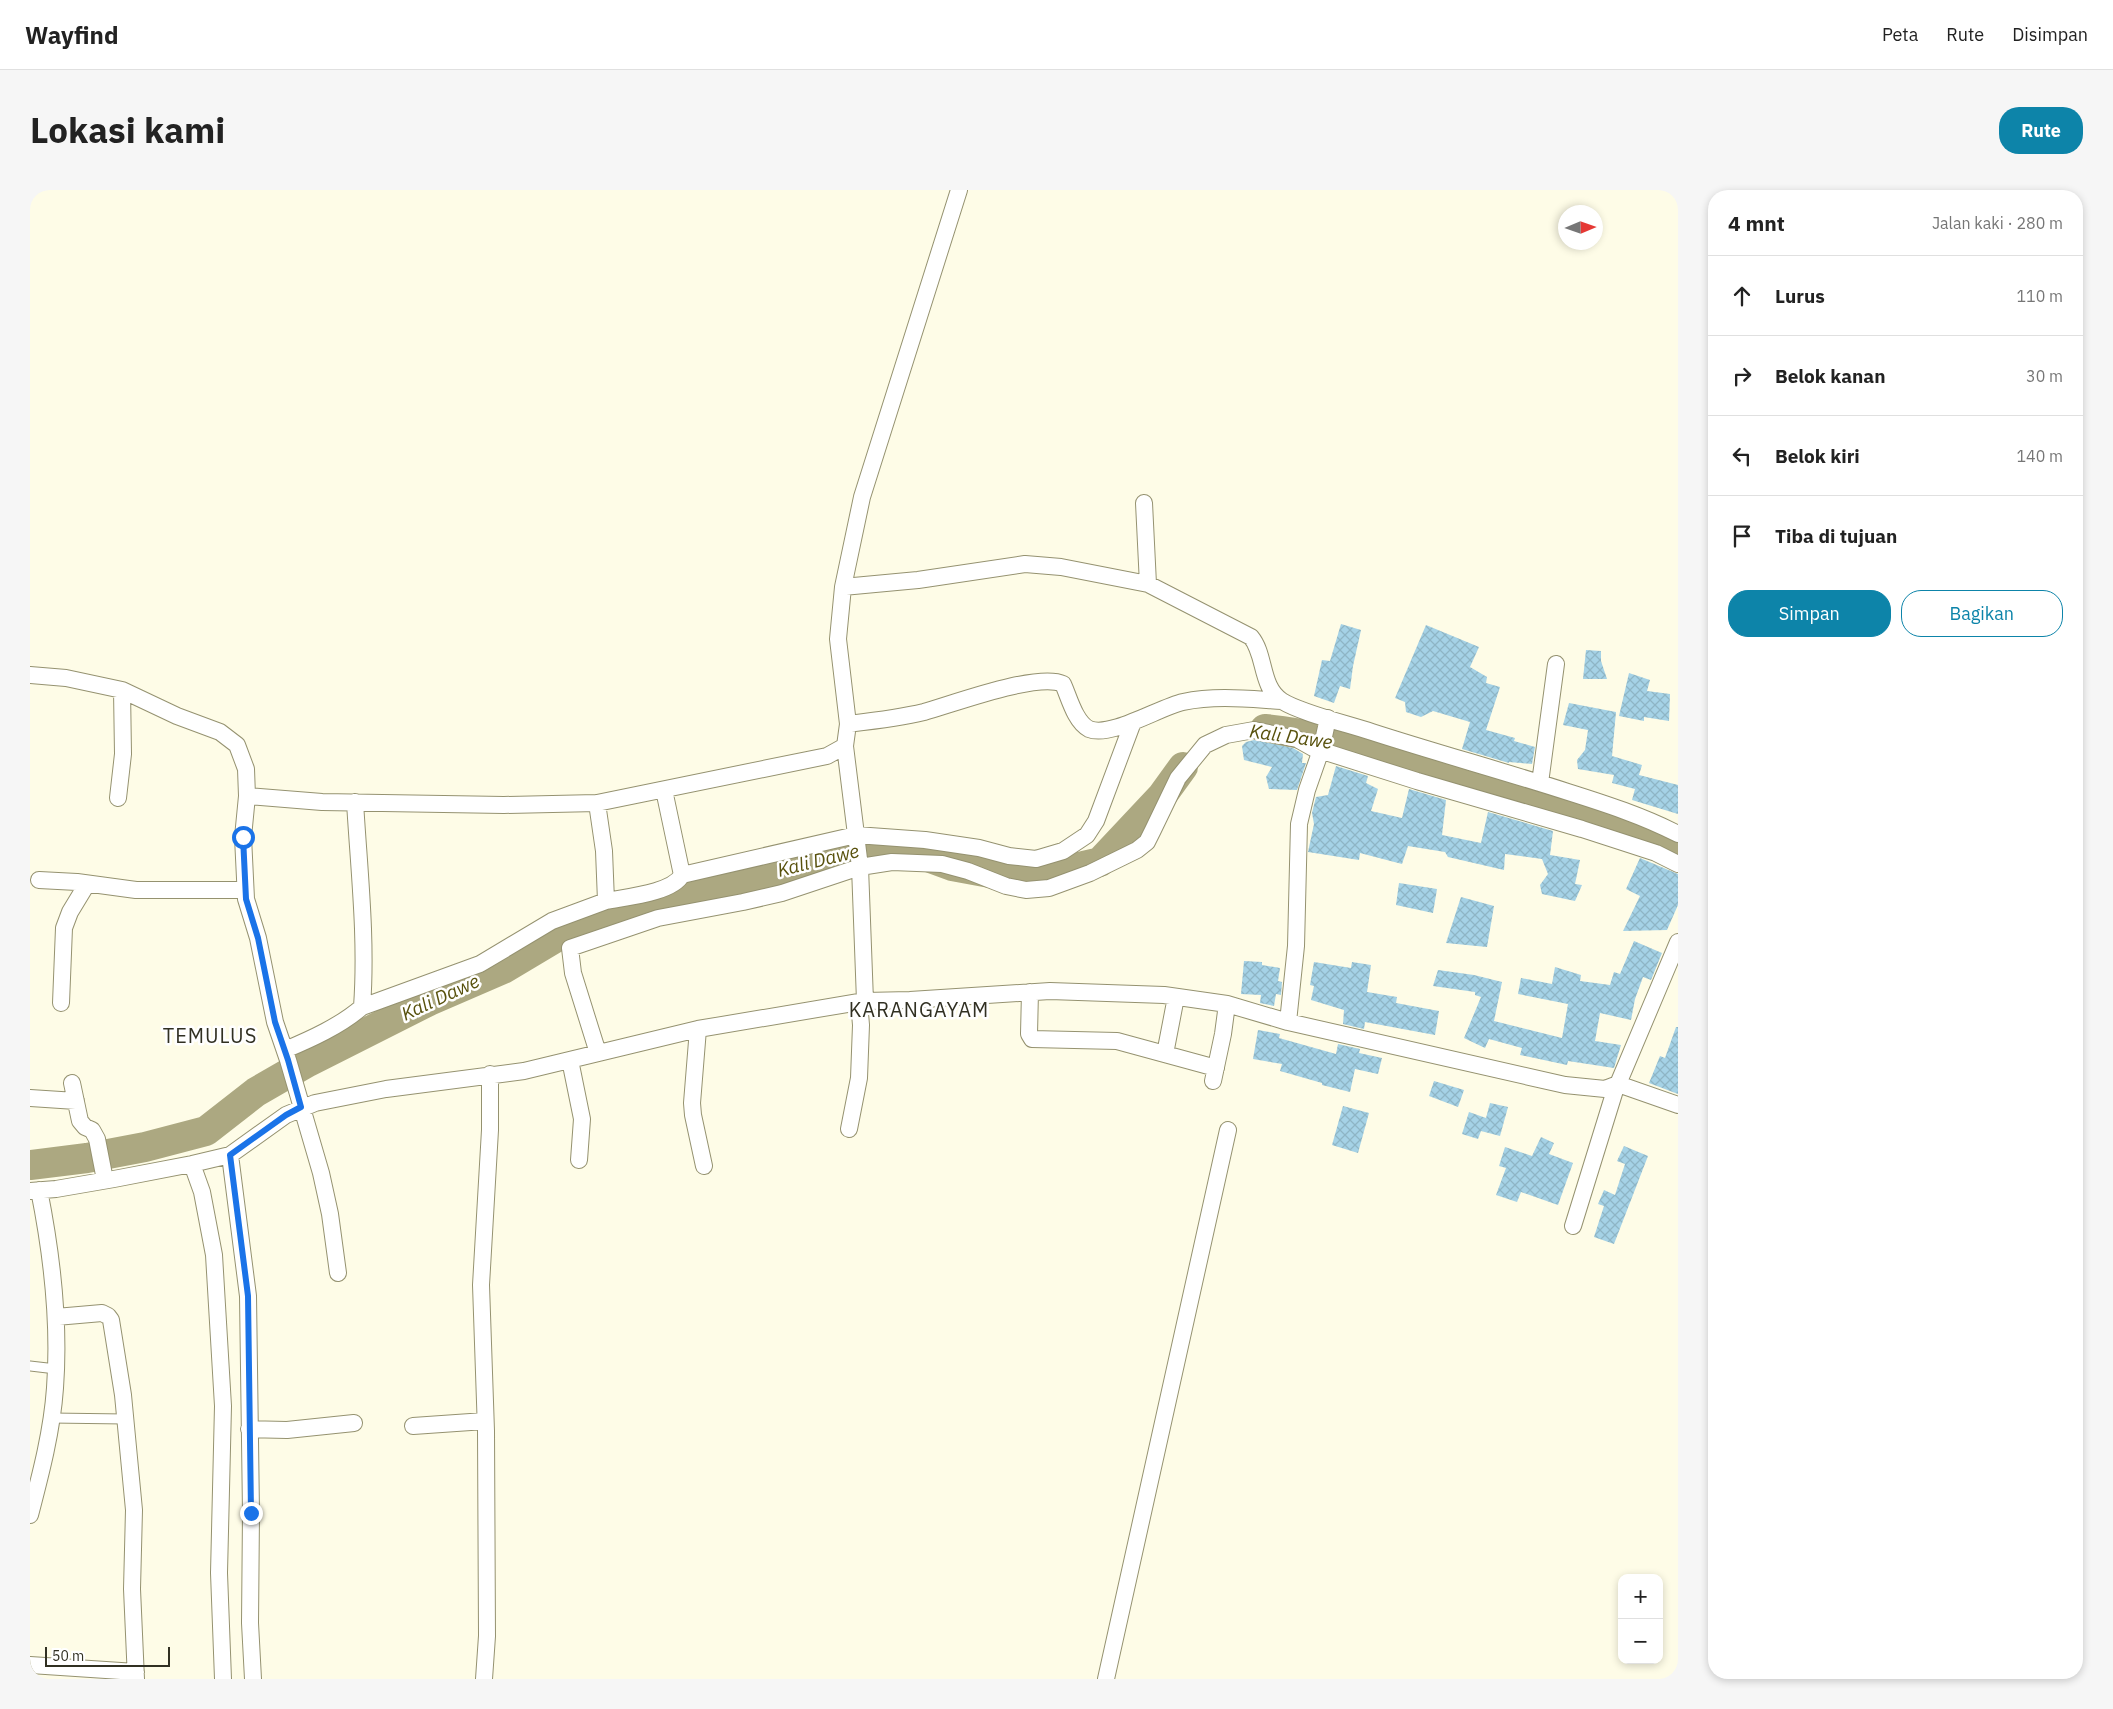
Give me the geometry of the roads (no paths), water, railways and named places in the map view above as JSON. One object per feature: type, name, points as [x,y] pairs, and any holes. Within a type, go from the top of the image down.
[{"type":"street","points":[[849,1129],[859,1078],[862,1002],[859,862],[845,746],[848,724],[838,639],[843,587],[862,497],[960,190]]},
{"type":"street","points":[[1144,503],[1148,584]]},
{"type":"street","points":[[843,587],[918,580],[1025,564],[1062,567],[1148,584],[1251,637],[1260,653],[1269,686],[1282,701],[1325,735],[1417,781],[1582,829],[1656,853],[1678,864]]},
{"type":"street","points":[[1540,783],[1556,664]]},
{"type":"street","points":[[30,675],[66,678],[122,690],[177,716],[220,732],[237,745],[246,769],[247,796],[243,837],[245,890],[258,938],[275,1022],[287,1055],[321,1173],[330,1214],[338,1273]]},
{"type":"street","points":[[848,724],[910,715],[965,698],[1041,681],[1055,680],[1062,684],[1077,717],[1084,726],[1091,730],[1114,728],[1182,702],[1226,697],[1282,701]]},
{"type":"street","points":[[118,798],[123,754],[122,690]]},
{"type":"street","points":[[287,1055],[362,1007],[480,964],[552,921],[606,901],[645,894],[674,884],[682,875],[857,837],[925,840],[980,848],[1009,856],[1036,859],[1063,851],[1087,835],[1096,821],[1133,722]]},
{"type":"street","points":[[598,1053],[573,973],[570,948],[658,918],[694,912],[782,892],[859,862],[942,864],[968,871],[1006,886],[1026,890],[1049,888],[1090,874],[1137,850],[1147,842],[1178,778],[1205,745],[1226,735],[1254,730],[1297,739],[1325,735],[1540,783],[1652,821],[1678,834]]},
{"type":"street","points":[[1288,1022],[1296,946],[1299,824],[1306,790],[1325,735]]},
{"type":"street","points":[[247,796],[322,802],[504,805],[597,803],[827,756],[845,746]]},
{"type":"street","points":[[664,790],[682,875]]},
{"type":"street","points":[[356,802],[364,985],[362,1007]]},
{"type":"street","points":[[597,803],[604,851],[606,901]]},
{"type":"street","points":[[39,880],[136,890],[245,890]]},
{"type":"street","points":[[61,1003],[64,928],[70,912],[87,884]]},
{"type":"street","points":[[1573,1226],[1617,1086],[1678,942]]},
{"type":"street","points":[[30,1515],[45,1459],[56,1389],[56,1317],[50,1246],[35,1190],[105,1180],[230,1155],[286,1115],[299,1099],[524,1071],[698,1029],[862,1002],[1050,991],[1176,997],[1227,1004],[1288,1022],[1566,1084],[1592,1089],[1617,1086],[1678,1105]]},
{"type":"street","points":[[1030,992],[1029,1034],[1032,1039],[1117,1041],[1165,1054],[1214,1074],[1223,1034],[1227,1004]]},
{"type":"street","points":[[1165,1054],[1176,997]]},
{"type":"street","points":[[698,1029],[692,1103],[704,1166]]},
{"type":"street","points":[[570,1060],[582,1119],[579,1160]]},
{"type":"street","points":[[484,1679],[487,1636],[485,1421],[481,1285],[489,1139],[490,1074]]},
{"type":"street","points":[[72,1084],[80,1121],[85,1127],[92,1130],[97,1139],[105,1180]]},
{"type":"street","points":[[30,1098],[76,1101]]},
{"type":"street","points":[[1106,1679],[1228,1130]]},
{"type":"street","points":[[230,1155],[248,1296],[252,1679]]},
{"type":"street","points":[[192,1164],[202,1192],[214,1255],[223,1406],[219,1573],[224,1679]]},
{"type":"street","points":[[30,1665],[136,1675],[132,1589],[134,1510],[114,1332],[108,1316],[102,1313],[56,1317]]},
{"type":"street","points":[[413,1426],[485,1421]]},
{"type":"street","points":[[250,1430],[288,1430],[354,1423]]},
{"type":"lane","points":[[30,1366],[56,1368]]},
{"type":"lane","points":[[51,1418],[125,1419]]},
{"type":"waterway","name":"Kali Dawe","points":[[1265,729],[1309,736],[1352,746],[1438,772],[1592,814],[1651,836],[1678,851]]},
{"type":"waterway","name":"Kali Dawe","points":[[30,1165],[87,1158],[145,1147],[206,1131],[256,1092],[308,1062],[429,1001],[503,969],[565,932],[628,908],[726,886],[854,848],[903,848],[952,866],[1017,878],[1057,872],[1100,862],[1162,796],[1183,767]]},
{"type":"district","name":"KARANGAYAM","points":[[919,1010]]},
{"type":"district","name":"TEMULUS","points":[[210,1036]]}]
